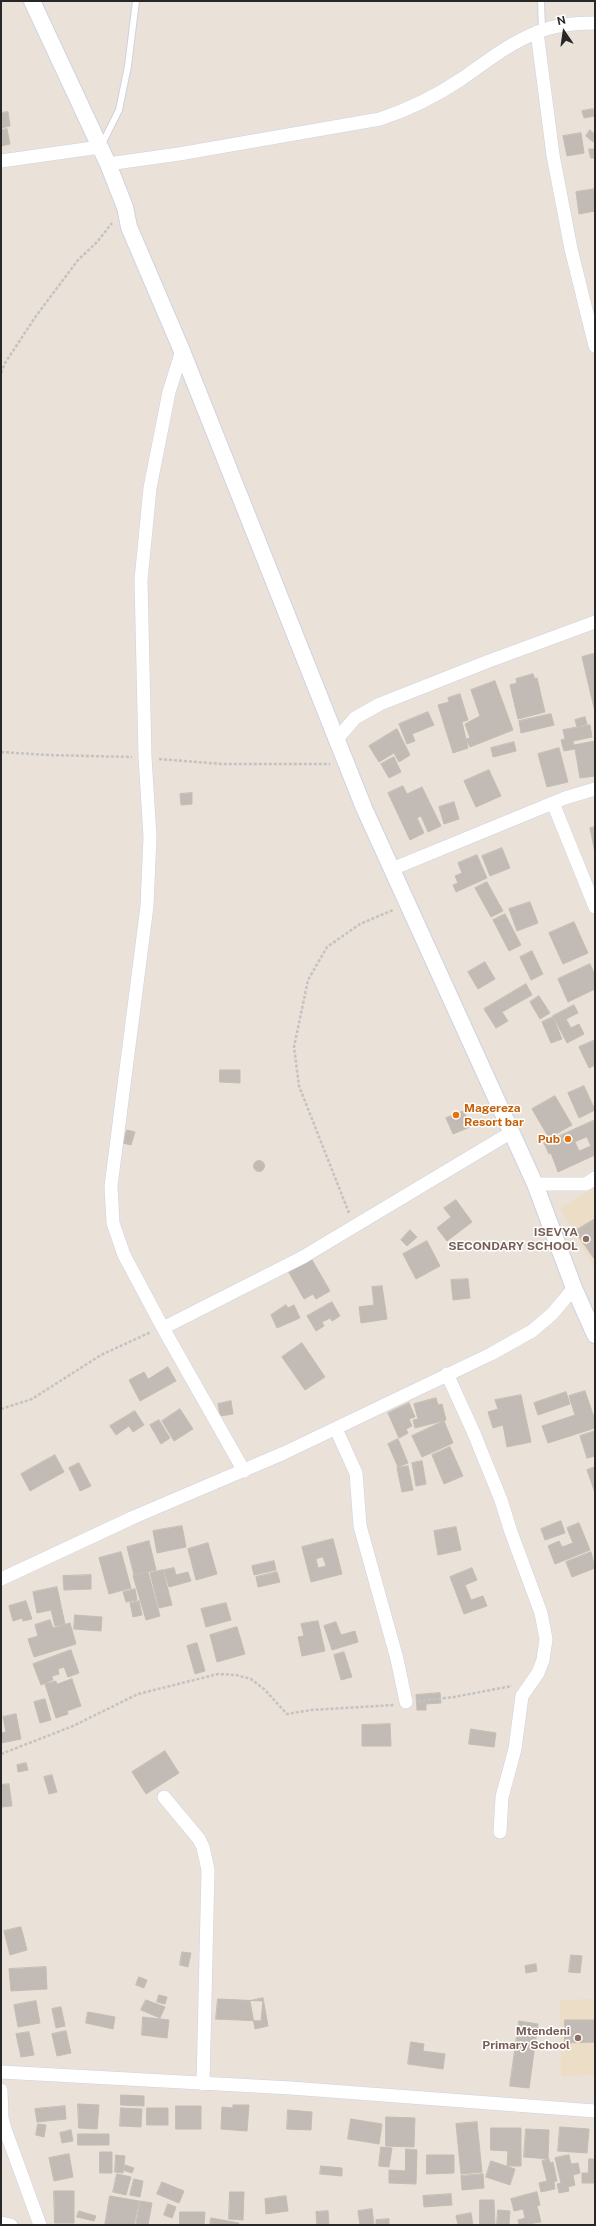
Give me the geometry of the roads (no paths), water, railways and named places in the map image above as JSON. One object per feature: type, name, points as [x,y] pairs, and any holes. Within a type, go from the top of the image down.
[{"type":"street","points":[[32,1],[108,164],[125,207],[129,227],[182,351],[364,808],[510,1133],[535,1184],[574,1288],[595,1335]]},
{"type":"street","points":[[580,23],[595,15]]},
{"type":"street","points":[[108,164],[179,154],[380,119],[396,113],[458,81],[499,53],[539,31],[580,23],[595,22]]},
{"type":"street","points":[[539,31],[553,155],[571,249],[595,346]]},
{"type":"street","points":[[1,161],[100,147]]},
{"type":"street","points":[[182,351],[169,392],[150,488],[141,580],[145,757],[150,837],[147,906],[111,1186],[111,1204],[117,1240],[162,1327],[244,1471]]},
{"type":"street","points":[[337,739],[355,718],[396,697],[595,622]]},
{"type":"street","points":[[392,869],[553,803],[595,789]]},
{"type":"street","points":[[553,803],[595,907]]},
{"type":"street","points":[[162,1327],[271,1275],[355,1227],[510,1133]]},
{"type":"street","points":[[535,1184],[586,1184],[595,1178]]},
{"type":"street","points":[[1,1579],[134,1517],[244,1471],[336,1429],[491,1354],[532,1331],[552,1314],[574,1288]]},
{"type":"street","points":[[447,1374],[501,1500],[511,1532],[541,1613],[546,1640],[545,1650],[538,1673],[522,1696],[515,1749],[502,1798],[500,1832]]},
{"type":"street","points":[[336,1429],[356,1473],[360,1526],[397,1659],[406,1702]]},
{"type":"street","points":[[164,1797],[199,1839],[203,1848],[208,1870],[203,2084]]},
{"type":"street","points":[[1,2072],[298,2088],[595,2111]]},
{"type":"street","points":[[1,2090],[2,2118],[40,2225]]},
{"type":"street","points":[[1,2223],[10,2225]]},
{"type":"lane","points":[[100,147],[119,110],[128,66],[136,1]]},
{"type":"lane","points":[[539,31],[540,1]]},
{"type":"place","name":"Magereza Resort bar","points":[[456,1115]]},
{"type":"place","name":"Pub","points":[[568,1139]]},
{"type":"place","name":"ISEVYA SECONDARY SCHOOL","points":[[586,1239]]},
{"type":"place","name":"Mtendeni Primary School","points":[[578,2038]]}]
